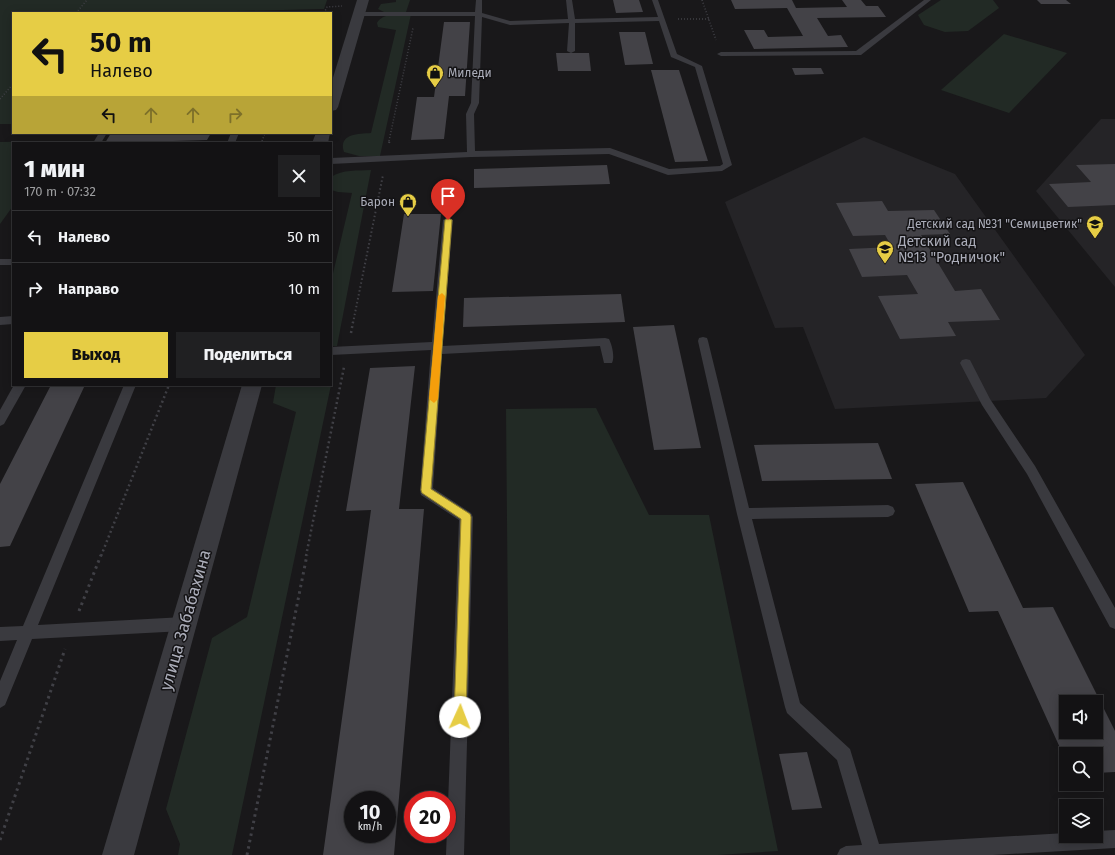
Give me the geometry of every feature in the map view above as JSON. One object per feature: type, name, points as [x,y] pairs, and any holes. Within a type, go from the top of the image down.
[{"type":"street","points":[[332,104],[363,0]]},
{"type":"street","name":"улица Забабахина","points":[[118,855],[252,386]]},
{"type":"lane","points":[[471,154],[470,114],[475,103],[479,0]]},
{"type":"lane","points":[[569,0],[572,21],[571,51]]},
{"type":"lane","points":[[332,161],[471,154],[610,151],[668,172],[722,168],[728,165],[698,66],[674,55],[655,0]]},
{"type":"lane","points":[[721,54],[858,53],[928,0]]},
{"type":"lane","points":[[359,14],[479,14],[510,23],[661,19]]},
{"type":"lane","points":[[448,220],[426,490],[466,517],[455,855]]},
{"type":"lane","points":[[0,262],[12,262]]},
{"type":"lane","points":[[0,321],[12,320]]},
{"type":"lane","points":[[703,341],[744,514],[794,707],[844,755],[873,853]]},
{"type":"lane","points":[[332,350],[605,342],[608,360]]},
{"type":"lane","points":[[966,363],[986,402],[1031,470],[1115,622]]},
{"type":"lane","points":[[0,421],[19,386]]},
{"type":"lane","points":[[0,700],[130,386]]},
{"type":"lane","points":[[744,514],[888,511]]},
{"type":"lane","points":[[0,634],[184,624]]},
{"type":"lane","points":[[846,855],[1115,839]]},
{"type":"path","points":[[77,12],[87,0]]},
{"type":"path","points":[[702,0],[721,54]]},
{"type":"path","points":[[247,855],[416,13]]},
{"type":"path","points":[[661,19],[709,19]]},
{"type":"path","points":[[0,99],[12,85]]},
{"type":"shaded area","points":[[0,0],[327,0],[324,9],[196,12],[12,12],[12,124],[0,124]]},
{"type":"shaded area","points":[[396,0],[410,0],[406,12],[384,12],[378,9],[381,4],[396,2]]},
{"type":"shaded area","points":[[941,0],[993,0],[999,8],[968,31],[945,32],[924,25],[918,15]]},
{"type":"shaded area","points":[[397,14],[411,14],[380,156],[359,156],[344,152],[344,141],[347,138],[356,134],[371,133],[396,30],[378,27],[377,23],[383,17]]},
{"type":"shaded area","points":[[1004,34],[1067,53],[1009,113],[941,90]]},
{"type":"shaded area","name":"Детский сад №31 \"Семицветик\"","points":[[1101,119],[1115,119],[1115,287],[1036,191]]},
{"type":"shaded area","name":"Детский сад №13 \"Родничок\"","points":[[864,137],[955,174],[1085,355],[1046,398],[835,409],[803,327],[775,328],[725,202]]},
{"type":"shaded area","points":[[60,141],[12,142],[12,207],[0,224],[0,142]]},
{"type":"shaded area","points":[[371,170],[337,346],[332,346],[332,278],[352,193],[332,190],[332,176],[340,173]]},
{"type":"shaded area","points":[[276,386],[331,386],[232,855],[178,855],[180,844],[166,809],[212,638],[247,617],[296,412],[273,403]]},
{"type":"shaded area","points":[[596,408],[649,515],[709,515],[778,851],[718,855],[510,855],[506,409]]},
{"type":"building","points":[[613,0],[639,0],[643,12],[616,13]]},
{"type":"building","points":[[731,0],[792,0],[796,8],[847,7],[842,0],[861,0],[866,6],[878,6],[886,17],[817,18],[828,36],[841,35],[848,47],[754,49],[744,30],[764,30],[768,37],[803,36],[787,8],[735,9]]},
{"type":"building","points":[[1037,0],[1066,0],[1071,4],[1041,4]]},
{"type":"building","points":[[444,22],[470,22],[465,96],[449,96],[444,139],[411,140],[417,97],[434,97]]},
{"type":"building","points":[[619,32],[645,32],[653,64],[625,65]]},
{"type":"building","points":[[556,53],[589,53],[591,71],[558,71]]},
{"type":"building","points":[[792,68],[821,68],[824,74],[795,75]]},
{"type":"building","points":[[651,70],[679,70],[708,161],[675,162]]},
{"type":"building","points":[[110,134],[210,134],[207,140],[106,142]]},
{"type":"building","points":[[1115,164],[1115,205],[1068,207],[1049,184],[1091,182],[1076,165]]},
{"type":"building","points":[[607,165],[610,184],[474,188],[474,169]]},
{"type":"building","points":[[882,201],[888,211],[934,210],[950,234],[921,235],[955,291],[981,289],[1000,320],[948,322],[956,336],[900,339],[878,296],[918,294],[907,275],[862,277],[849,249],[892,247],[885,235],[853,236],[836,203]]},
{"type":"building","points":[[404,214],[441,214],[433,291],[392,292]]},
{"type":"building","points":[[621,294],[625,322],[463,327],[464,298]]},
{"type":"building","points":[[674,325],[701,448],[654,450],[633,327]]},
{"type":"building","points":[[415,366],[399,509],[424,509],[396,832],[396,791],[344,791],[344,843],[395,843],[394,855],[323,855],[371,510],[346,511],[370,368]]},
{"type":"building","points":[[50,386],[85,386],[10,546],[0,547],[0,484]]},
{"type":"building","points":[[878,443],[892,479],[762,481],[754,445]]},
{"type":"building","points":[[963,482],[1023,608],[1053,607],[1097,695],[1059,695],[1059,739],[1103,739],[1103,707],[1115,731],[1115,772],[1103,773],[1103,747],[1060,747],[998,611],[969,612],[915,484]]},
{"type":"building","points":[[807,752],[822,808],[792,810],[779,754]]},
{"type":"slow traffic","points":[[434,399],[442,296]]},
{"type":"place","name":"Миледи","points":[[435,88]]},
{"type":"place","name":"Барон","points":[[408,217]]},
{"type":"place","name":"Детский сад №31 \"Семицветик\"","points":[[1095,239]]},
{"type":"place","name":"Детский сад №13 \"Родничок\"","points":[[885,264]]},
{"type":"route","points":[[448,220],[426,490],[466,517],[460,717]]}]
